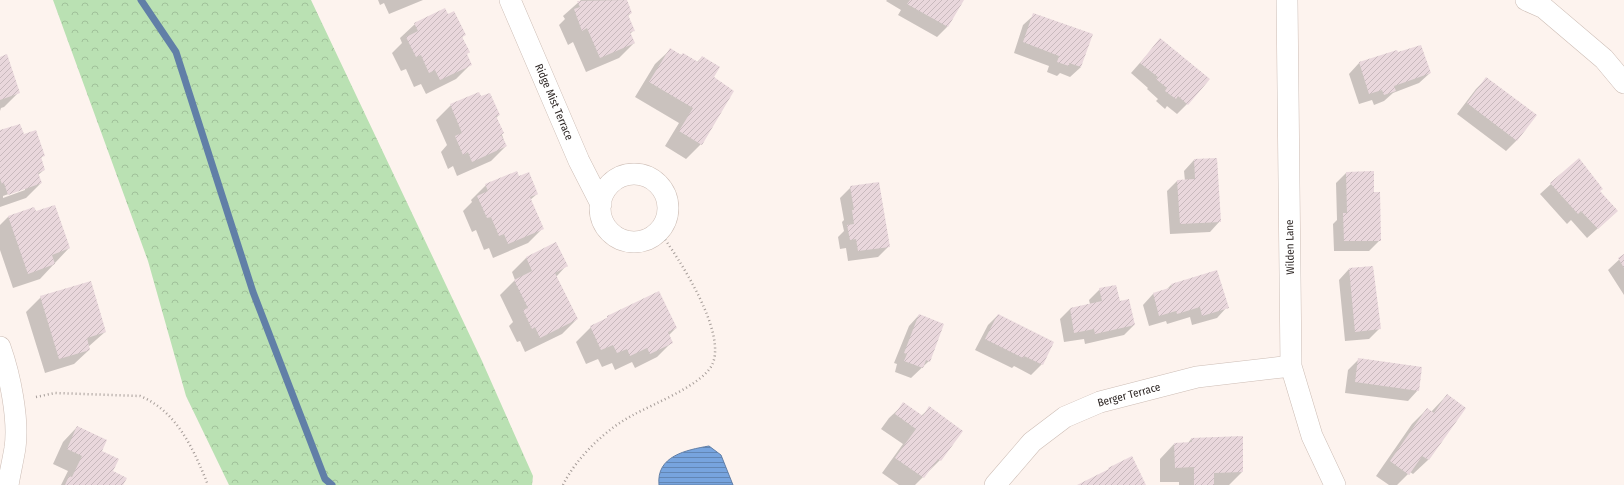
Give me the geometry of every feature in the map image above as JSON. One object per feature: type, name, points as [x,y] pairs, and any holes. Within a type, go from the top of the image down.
[{"type":"street","name":"Ridge Mist Terrace","points":[[510,0],[579,160],[601,204],[601,214],[605,224],[612,233],[620,239],[631,242],[641,241],[651,237],[659,231]]},
{"type":"street","name":"Wilden Lane","points":[[1287,0],[1291,366],[1312,436],[1335,485]]},
{"type":"street","points":[[1526,0],[1544,8],[1604,59],[1624,83]]},
{"type":"street","points":[[601,204],[606,189],[618,178],[628,174],[638,174],[648,177],[657,183],[664,191],[668,201],[668,212],[665,222],[659,231]]},
{"type":"street","points":[[0,347],[14,403],[15,447],[8,485]]},
{"type":"street","name":"Berger Terrace","points":[[995,485],[1032,442],[1065,417],[1100,402],[1197,377],[1291,366]]},
{"type":"path","points":[[563,485],[577,462],[613,428],[631,416],[700,378],[711,366],[715,356],[715,341],[711,328],[690,278],[659,231]]},
{"type":"path","points":[[14,403],[55,393],[140,396],[153,401],[165,410],[184,434],[208,485]]},
{"type":"green space","points":[[53,0],[311,0],[482,361],[533,476],[532,485],[229,485],[186,396],[148,261]]},
{"type":"water","points":[[709,446],[721,455],[733,485],[659,485],[659,475],[662,467],[667,461],[682,452]]},
{"type":"building","points":[[627,0],[632,13],[628,15],[635,31],[630,32],[635,43],[600,58],[587,28],[582,31],[574,9],[580,7],[577,1]]},
{"type":"building","points":[[910,0],[964,0],[948,27],[907,4]]},
{"type":"building","points":[[445,8],[448,14],[454,11],[466,35],[462,37],[470,52],[467,54],[472,65],[440,80],[435,70],[429,73],[421,55],[416,57],[406,37],[418,31],[414,23]]},
{"type":"building","points":[[1033,13],[1093,34],[1081,67],[1069,63],[1069,66],[1057,62],[1059,56],[1023,42]]},
{"type":"building","points":[[1160,38],[1210,79],[1188,105],[1178,96],[1176,99],[1165,91],[1167,88],[1156,79],[1158,77],[1140,63]]},
{"type":"building","points":[[1421,45],[1431,73],[1394,86],[1396,91],[1384,95],[1382,90],[1369,94],[1359,62],[1397,50],[1398,52]]},
{"type":"building","points":[[670,48],[681,55],[683,53],[698,62],[702,56],[720,67],[714,77],[734,91],[702,145],[679,131],[693,108],[649,82]]},
{"type":"building","points":[[7,54],[20,93],[0,100],[0,57]]},
{"type":"building","points":[[1486,77],[1537,115],[1517,141],[1467,103]]},
{"type":"building","points":[[479,92],[481,96],[490,93],[500,115],[496,116],[504,133],[501,135],[507,146],[472,162],[468,152],[463,155],[455,136],[462,133],[450,104]]},
{"type":"building","points":[[20,124],[24,134],[36,130],[45,156],[41,157],[45,170],[38,173],[42,183],[8,195],[4,183],[2,184],[0,179],[0,130]]},
{"type":"building","points":[[1217,158],[1221,222],[1180,224],[1177,180],[1195,179],[1194,159]]},
{"type":"building","points":[[1579,158],[1603,189],[1600,191],[1618,211],[1598,229],[1581,211],[1578,214],[1550,183]]},
{"type":"building","points":[[517,171],[519,176],[529,172],[538,194],[530,197],[544,229],[508,244],[504,234],[499,236],[491,217],[487,218],[477,196],[488,191],[485,184]]},
{"type":"building","points":[[1374,171],[1374,192],[1380,192],[1381,241],[1344,241],[1343,213],[1347,213],[1346,172]]},
{"type":"building","points":[[879,182],[890,247],[858,251],[856,239],[850,240],[847,225],[854,224],[852,210],[854,210],[850,186]]},
{"type":"building","points":[[55,205],[70,248],[52,255],[55,264],[28,274],[8,216],[34,207],[36,211]]},
{"type":"building","points":[[556,242],[568,266],[555,273],[578,319],[540,338],[535,327],[532,329],[523,310],[528,308],[514,280],[532,271],[526,257]]},
{"type":"building","points":[[1624,254],[1624,268],[1618,258]]},
{"type":"building","points":[[1373,266],[1381,329],[1355,332],[1349,268]]},
{"type":"building","points":[[1217,270],[1229,308],[1202,316],[1200,307],[1177,314],[1176,311],[1159,316],[1153,293],[1172,287],[1171,284]]},
{"type":"building","points":[[91,281],[106,332],[87,338],[90,350],[59,359],[40,296]]},
{"type":"building","points":[[1116,285],[1120,301],[1129,299],[1135,325],[1095,334],[1094,329],[1074,333],[1070,308],[1102,301],[1099,288]]},
{"type":"building","points":[[659,291],[677,328],[668,332],[673,343],[650,354],[647,348],[630,356],[627,349],[617,353],[613,345],[601,350],[590,326],[607,318],[607,316]]},
{"type":"building","points":[[919,314],[944,324],[930,362],[926,360],[923,368],[904,361],[907,354],[904,353]]},
{"type":"building","points":[[998,314],[1054,342],[1043,365],[1024,356],[1023,358],[985,339]]},
{"type":"building","points":[[1358,358],[1422,367],[1419,391],[1355,382]]},
{"type":"building","points":[[1447,394],[1466,408],[1429,460],[1422,456],[1409,475],[1390,461],[1427,408],[1434,413]]},
{"type":"building","points":[[903,402],[923,416],[929,406],[963,431],[941,461],[938,459],[924,478],[895,458],[916,429],[895,414]]},
{"type":"building","points":[[77,426],[107,440],[102,451],[119,459],[113,471],[127,478],[123,485],[65,485],[69,476],[72,477],[82,456],[67,449]]},
{"type":"building","points":[[1243,436],[1243,472],[1214,473],[1214,485],[1194,485],[1194,467],[1175,468],[1174,443],[1192,442],[1191,438]]},
{"type":"building","points":[[1132,456],[1146,485],[1077,485],[1109,469],[1108,468]]},
{"type":"waterway","points":[[141,0],[176,52],[253,292],[325,479],[332,485]]}]
